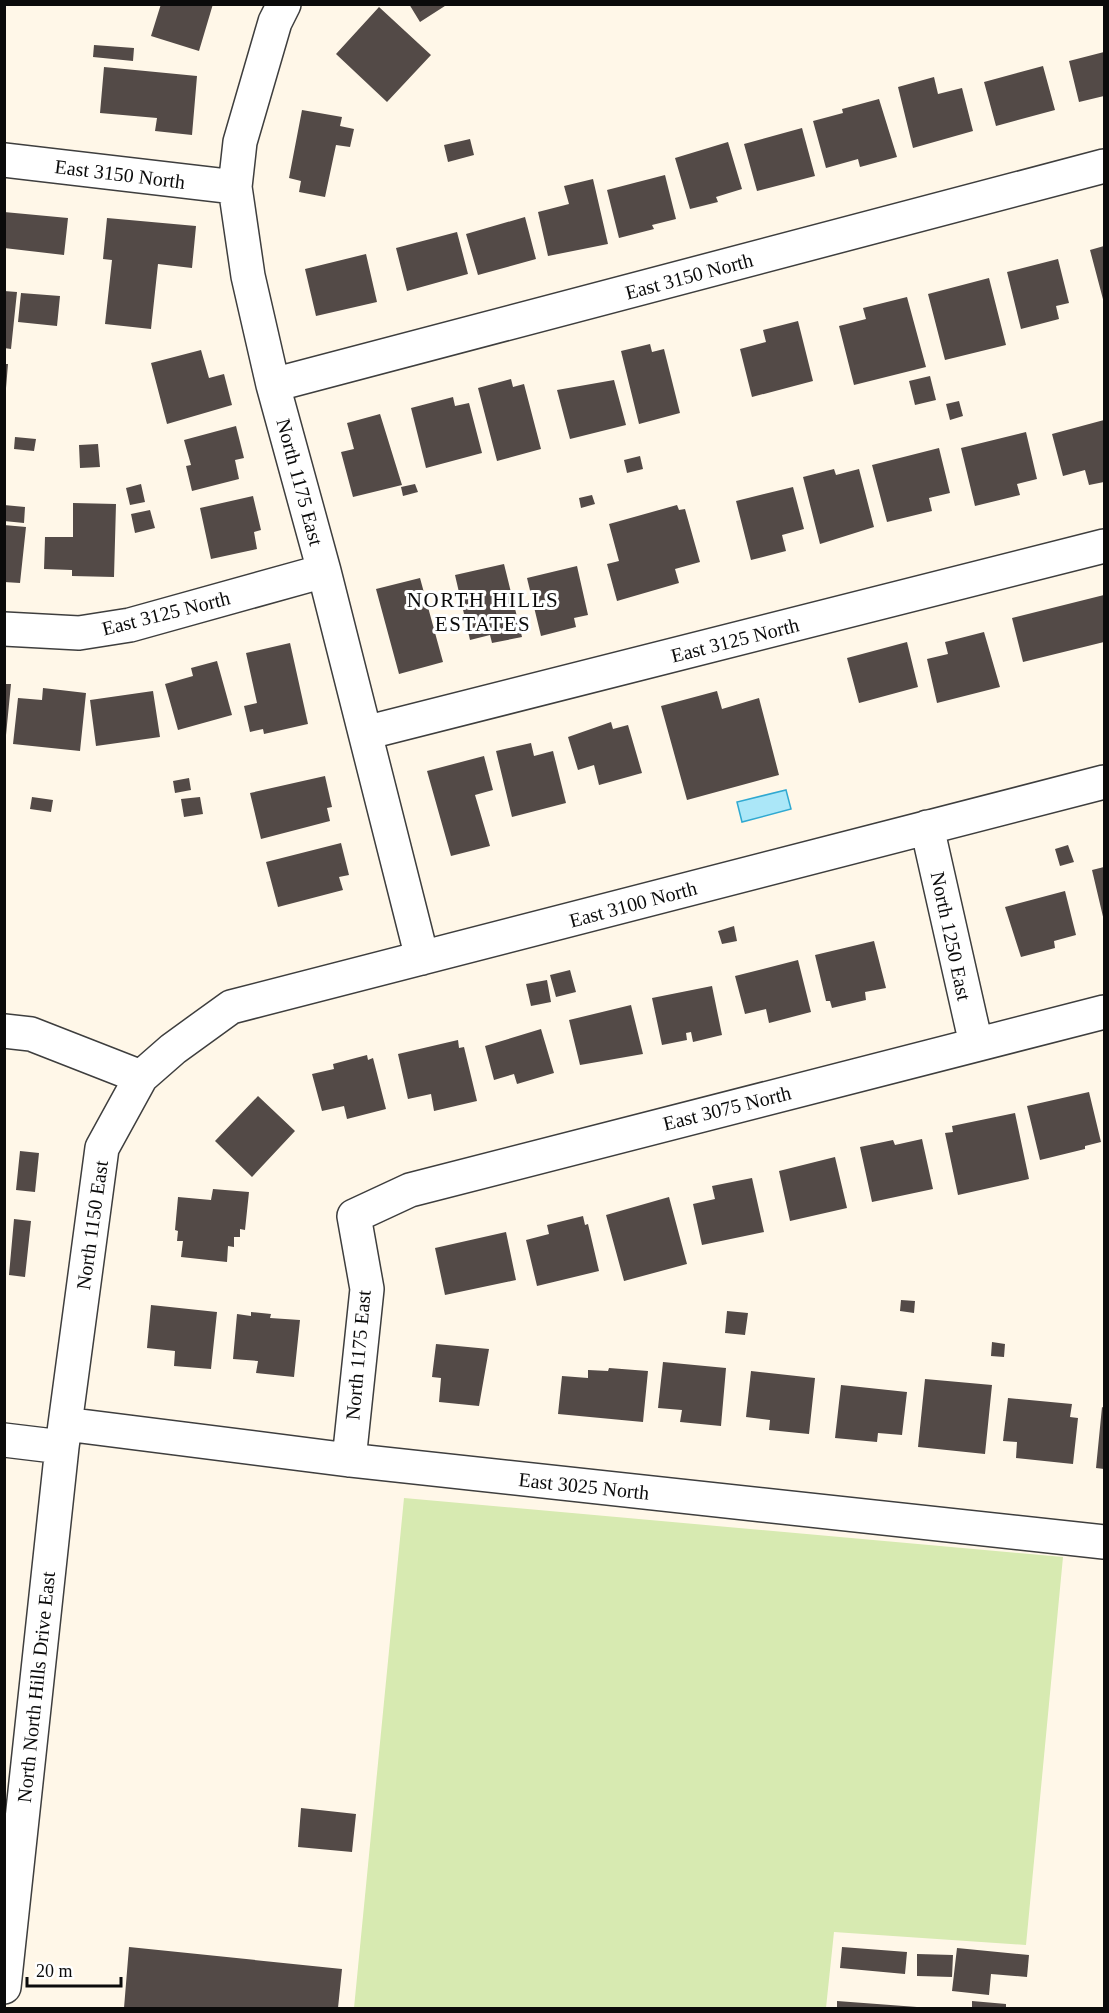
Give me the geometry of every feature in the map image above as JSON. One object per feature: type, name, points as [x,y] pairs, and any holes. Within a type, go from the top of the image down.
[{"type":"street","name":"North 1175 East","points":[[284,4],[275,22],[240,142],[235,187],[248,276],[273,385],[324,571],[422,958]]},
{"type":"street","name":"East 3150 North","points":[[4,160],[235,187]]},
{"type":"street","name":"East 3150 North","points":[[273,385],[1104,166]]},
{"type":"street","name":"East 3125 North","points":[[365,733],[1104,546]]},
{"type":"street","name":"East 3125 North","points":[[4,628],[79,633],[130,625],[324,571]]},
{"type":"street","name":"East 3100 North","points":[[173,1048],[231,1007],[1104,782]]},
{"type":"street","name":"North 1250 East","points":[[927,827],[976,1044]]},
{"type":"street","name":"East 3075 North","points":[[354,1216],[411,1190],[1104,1012]]},
{"type":"street","points":[[4,1031],[31,1034],[141,1077]]},
{"type":"street","name":"North 1150 East","points":[[63,1436],[102,1148],[141,1077],[173,1048]]},
{"type":"street","name":"North 1175 East","points":[[349,1460],[367,1289],[354,1216]]},
{"type":"street","name":"East 3025 North","points":[[4,1440],[63,1436],[349,1460],[1104,1542]]},
{"type":"street","name":"North North Hills Drive East","points":[[4,1987],[13,1819],[63,1436]]},
{"type":"green space","points":[[404,1498],[1063,1557],[1026,1945],[834,1932],[826,2008],[354,2008]]},
{"type":"water","points":[[786,790],[791,809],[742,822],[737,802]]},
{"type":"building","points":[[161,4],[213,4],[199,51],[151,36]]},
{"type":"building","points":[[409,4],[448,4],[420,22]]},
{"type":"building","points":[[379,7],[431,55],[387,102],[336,54]]},
{"type":"building","points":[[94,45],[134,48],[133,61],[93,57]]},
{"type":"building","points":[[1104,52],[1104,96],[1079,102],[1069,61]]},
{"type":"building","points":[[1043,66],[1055,110],[996,126],[984,82]]},
{"type":"building","points":[[104,67],[197,76],[192,135],[155,131],[157,118],[100,113]]},
{"type":"building","points":[[934,77],[938,94],[962,88],[973,131],[913,148],[898,87]]},
{"type":"building","points":[[879,99],[897,157],[860,167],[858,159],[826,168],[813,121],[843,113],[842,109]]},
{"type":"building","points":[[302,110],[342,117],[340,126],[354,129],[350,147],[336,145],[325,197],[299,192],[301,181],[289,178]]},
{"type":"building","points":[[802,128],[815,176],[757,191],[744,144]]},
{"type":"building","points":[[470,139],[474,155],[448,162],[444,145]]},
{"type":"building","points":[[728,142],[742,189],[716,197],[718,202],[690,209],[675,158]]},
{"type":"building","points":[[665,175],[676,219],[652,225],[654,229],[619,238],[607,190]]},
{"type":"building","points":[[593,179],[608,244],[548,256],[538,212],[569,204],[564,186]]},
{"type":"building","points":[[4,212],[68,218],[64,255],[4,248]]},
{"type":"building","points":[[525,217],[536,259],[478,275],[466,234]]},
{"type":"building","points":[[107,218],[196,226],[192,268],[158,264],[151,329],[105,324],[112,260],[103,259]]},
{"type":"building","points":[[457,232],[468,274],[407,291],[396,248]]},
{"type":"building","points":[[1104,246],[1104,303],[1090,250]]},
{"type":"building","points":[[366,254],[377,302],[316,316],[305,269]]},
{"type":"building","points":[[1058,259],[1069,303],[1056,306],[1059,319],[1021,329],[1007,272]]},
{"type":"building","points":[[989,278],[1006,345],[945,360],[928,294]]},
{"type":"building","points":[[4,291],[17,292],[11,349],[4,348]]},
{"type":"building","points":[[21,293],[60,296],[57,326],[18,322]]},
{"type":"building","points":[[907,297],[926,367],[854,385],[839,326],[866,319],[863,308]]},
{"type":"building","points":[[798,321],[813,381],[752,397],[740,349],[766,342],[763,330]]},
{"type":"building","points":[[650,344],[652,352],[664,349],[680,413],[639,424],[621,351]]},
{"type":"building","points":[[201,350],[209,378],[224,374],[232,405],[167,424],[151,363]]},
{"type":"building","points":[[4,364],[8,364],[6,388],[4,388]]},
{"type":"building","points":[[930,376],[936,400],[915,405],[909,381]]},
{"type":"building","points":[[511,379],[513,387],[524,384],[541,449],[497,461],[478,388]]},
{"type":"building","points":[[614,380],[626,425],[570,439],[557,390]]},
{"type":"building","points":[[453,397],[455,406],[469,403],[482,453],[426,468],[411,408]]},
{"type":"building","points":[[959,401],[963,416],[950,420],[946,404]]},
{"type":"building","points":[[380,414],[402,485],[353,497],[341,452],[354,449],[347,423]]},
{"type":"building","points":[[1104,420],[1104,482],[1089,485],[1085,470],[1063,476],[1052,434]]},
{"type":"building","points":[[236,426],[244,458],[235,460],[239,479],[192,491],[186,466],[191,465],[184,440]]},
{"type":"building","points":[[1026,432],[1037,479],[1017,484],[1020,495],[975,506],[961,448]]},
{"type":"building","points":[[15,437],[36,439],[34,451],[14,449]]},
{"type":"building","points":[[98,444],[100,467],[80,468],[79,445]]},
{"type":"building","points":[[939,448],[950,493],[929,498],[932,511],[887,522],[872,465]]},
{"type":"building","points":[[640,456],[643,469],[627,473],[624,460]]},
{"type":"building","points":[[834,469],[836,475],[859,469],[874,527],[820,544],[803,477]]},
{"type":"building","points":[[141,484],[145,502],[130,505],[126,488]]},
{"type":"building","points":[[415,484],[418,492],[403,496],[401,487]]},
{"type":"building","points":[[793,487],[804,529],[782,535],[786,551],[751,560],[736,501]]},
{"type":"building","points":[[592,495],[595,504],[581,508],[579,498]]},
{"type":"building","points":[[253,496],[261,530],[254,532],[257,549],[211,559],[200,508]]},
{"type":"building","points":[[73,503],[116,504],[114,577],[72,576],[72,570],[44,569],[45,537],[73,537]]},
{"type":"building","points":[[4,505],[25,507],[24,523],[4,521]]},
{"type":"building","points":[[677,505],[679,510],[685,509],[700,562],[675,569],[679,583],[617,601],[607,564],[619,561],[609,524]]},
{"type":"building","points":[[150,510],[155,528],[135,533],[131,514]]},
{"type":"building","points":[[4,525],[26,527],[20,583],[4,582]]},
{"type":"building","points":[[504,564],[522,637],[492,643],[490,635],[470,640],[455,575]]},
{"type":"building","points":[[577,566],[588,615],[574,618],[576,627],[541,636],[527,578]]},
{"type":"building","points":[[420,578],[443,662],[399,674],[376,589]]},
{"type":"building","points":[[1104,595],[1104,642],[1023,662],[1012,618]]},
{"type":"building","points":[[984,632],[1000,687],[937,703],[927,659],[948,654],[945,642]]},
{"type":"building","points":[[907,642],[918,687],[859,703],[847,658]]},
{"type":"building","points":[[290,643],[308,724],[264,734],[263,729],[250,732],[244,706],[257,703],[246,653]]},
{"type":"building","points":[[217,661],[232,715],[178,730],[165,684],[193,676],[191,668]]},
{"type":"building","points":[[4,684],[11,684],[6,735],[4,735]]},
{"type":"building","points":[[43,688],[86,693],[80,751],[13,744],[18,698],[42,700]]},
{"type":"building","points":[[153,691],[160,737],[96,746],[90,700]]},
{"type":"building","points":[[717,691],[722,709],[759,698],[779,775],[687,800],[661,706]]},
{"type":"building","points":[[611,722],[613,729],[628,725],[642,773],[599,785],[594,765],[578,770],[568,737]]},
{"type":"building","points":[[531,743],[534,756],[553,751],[566,803],[512,817],[496,751]]},
{"type":"building","points":[[484,756],[493,790],[475,795],[490,846],[451,856],[427,771]]},
{"type":"building","points":[[325,776],[332,807],[327,808],[330,821],[261,839],[250,793]]},
{"type":"building","points":[[189,778],[191,790],[175,793],[173,781]]},
{"type":"building","points":[[32,797],[53,800],[51,812],[30,809]]},
{"type":"building","points":[[200,797],[203,814],[184,817],[181,799]]},
{"type":"building","points":[[341,843],[349,875],[339,877],[343,890],[278,907],[266,862]]},
{"type":"building","points":[[1068,845],[1074,862],[1060,866],[1055,849]]},
{"type":"building","points":[[1104,867],[1104,921],[1092,870]]},
{"type":"building","points":[[1065,891],[1076,935],[1054,941],[1055,948],[1021,957],[1005,907]]},
{"type":"building","points":[[734,926],[737,941],[722,944],[718,931]]},
{"type":"building","points":[[874,941],[886,988],[865,992],[866,1000],[832,1008],[830,1001],[826,1001],[815,955]]},
{"type":"building","points":[[798,960],[811,1012],[769,1023],[766,1009],[745,1014],[735,976]]},
{"type":"building","points":[[570,970],[576,992],[556,997],[550,975]]},
{"type":"building","points":[[547,980],[551,1002],[531,1006],[526,984]]},
{"type":"building","points":[[712,986],[722,1035],[693,1042],[691,1032],[686,1033],[687,1040],[662,1045],[652,998]]},
{"type":"building","points":[[631,1005],[643,1054],[580,1065],[569,1020]]},
{"type":"building","points":[[541,1029],[554,1073],[517,1084],[514,1074],[494,1080],[485,1046]]},
{"type":"building","points":[[458,1040],[459,1048],[464,1047],[477,1101],[434,1111],[431,1094],[408,1099],[398,1054]]},
{"type":"building","points":[[367,1055],[368,1060],[373,1058],[386,1109],[347,1119],[344,1106],[322,1111],[312,1074],[334,1069],[333,1064]]},
{"type":"building","points":[[1089,1092],[1101,1142],[1085,1146],[1085,1149],[1040,1160],[1027,1106]]},
{"type":"building","points":[[258,1096],[295,1131],[252,1177],[215,1141]]},
{"type":"building","points":[[1015,1113],[1029,1179],[958,1195],[945,1133],[953,1132],[952,1126]]},
{"type":"building","points":[[922,1139],[933,1189],[872,1202],[860,1147],[893,1140],[895,1145]]},
{"type":"building","points":[[20,1151],[39,1153],[35,1192],[16,1190]]},
{"type":"building","points":[[835,1157],[847,1208],[790,1221],[779,1171]]},
{"type":"building","points":[[752,1178],[764,1232],[702,1245],[693,1204],[715,1199],[712,1186]]},
{"type":"building","points":[[213,1189],[249,1192],[245,1230],[240,1229],[240,1237],[234,1237],[234,1247],[228,1246],[227,1262],[181,1257],[183,1241],[177,1241],[178,1231],[175,1230],[178,1197],[211,1200]]},
{"type":"building","points":[[669,1197],[687,1264],[624,1281],[606,1215]]},
{"type":"building","points":[[583,1216],[585,1225],[588,1224],[599,1271],[537,1286],[526,1240],[549,1234],[547,1225]]},
{"type":"building","points":[[14,1219],[31,1221],[25,1277],[9,1275]]},
{"type":"building","points":[[506,1232],[516,1280],[445,1295],[435,1248]]},
{"type":"building","points":[[901,1300],[915,1301],[914,1313],[900,1311]]},
{"type":"building","points":[[151,1305],[217,1312],[211,1369],[174,1366],[175,1351],[147,1348]]},
{"type":"building","points":[[727,1311],[748,1313],[745,1335],[725,1333]]},
{"type":"building","points":[[251,1312],[271,1314],[270,1318],[300,1320],[294,1377],[256,1373],[258,1361],[233,1359],[237,1314],[251,1316]]},
{"type":"building","points":[[992,1342],[1005,1344],[1004,1357],[991,1356]]},
{"type":"building","points":[[436,1344],[489,1349],[479,1406],[439,1402],[441,1378],[432,1377]]},
{"type":"building","points":[[663,1362],[726,1368],[721,1426],[680,1422],[682,1410],[658,1408]]},
{"type":"building","points":[[609,1368],[648,1371],[643,1422],[558,1414],[562,1376],[588,1378],[588,1370],[608,1371]]},
{"type":"building","points":[[751,1371],[815,1378],[809,1434],[769,1430],[770,1420],[746,1417]]},
{"type":"building","points":[[925,1379],[992,1385],[985,1454],[918,1447]]},
{"type":"building","points":[[841,1385],[907,1392],[902,1435],[878,1433],[877,1442],[835,1438]]},
{"type":"building","points":[[1008,1398],[1072,1404],[1070,1417],[1078,1418],[1073,1464],[1016,1458],[1017,1442],[1003,1441]]},
{"type":"building","points":[[1102,1407],[1104,1408],[1104,1469],[1096,1468]]},
{"type":"building","points":[[301,1808],[356,1814],[352,1852],[298,1847]]},
{"type":"building","points":[[129,1947],[342,1969],[338,2008],[124,2008]]},
{"type":"building","points":[[842,1947],[907,1952],[905,1974],[840,1968]]},
{"type":"building","points":[[957,1948],[1029,1955],[1027,1977],[991,1974],[989,1995],[952,1991]]},
{"type":"building","points":[[917,1954],[953,1955],[952,1977],[917,1976]]},
{"type":"building","points":[[837,2001],[917,2007],[917,2008],[837,2008]]},
{"type":"building","points":[[972,2001],[1006,2004],[1006,2008],[972,2008]]},
{"type":"district","name":"NORTH HILLS ESTATES","points":[[483,612]]}]
